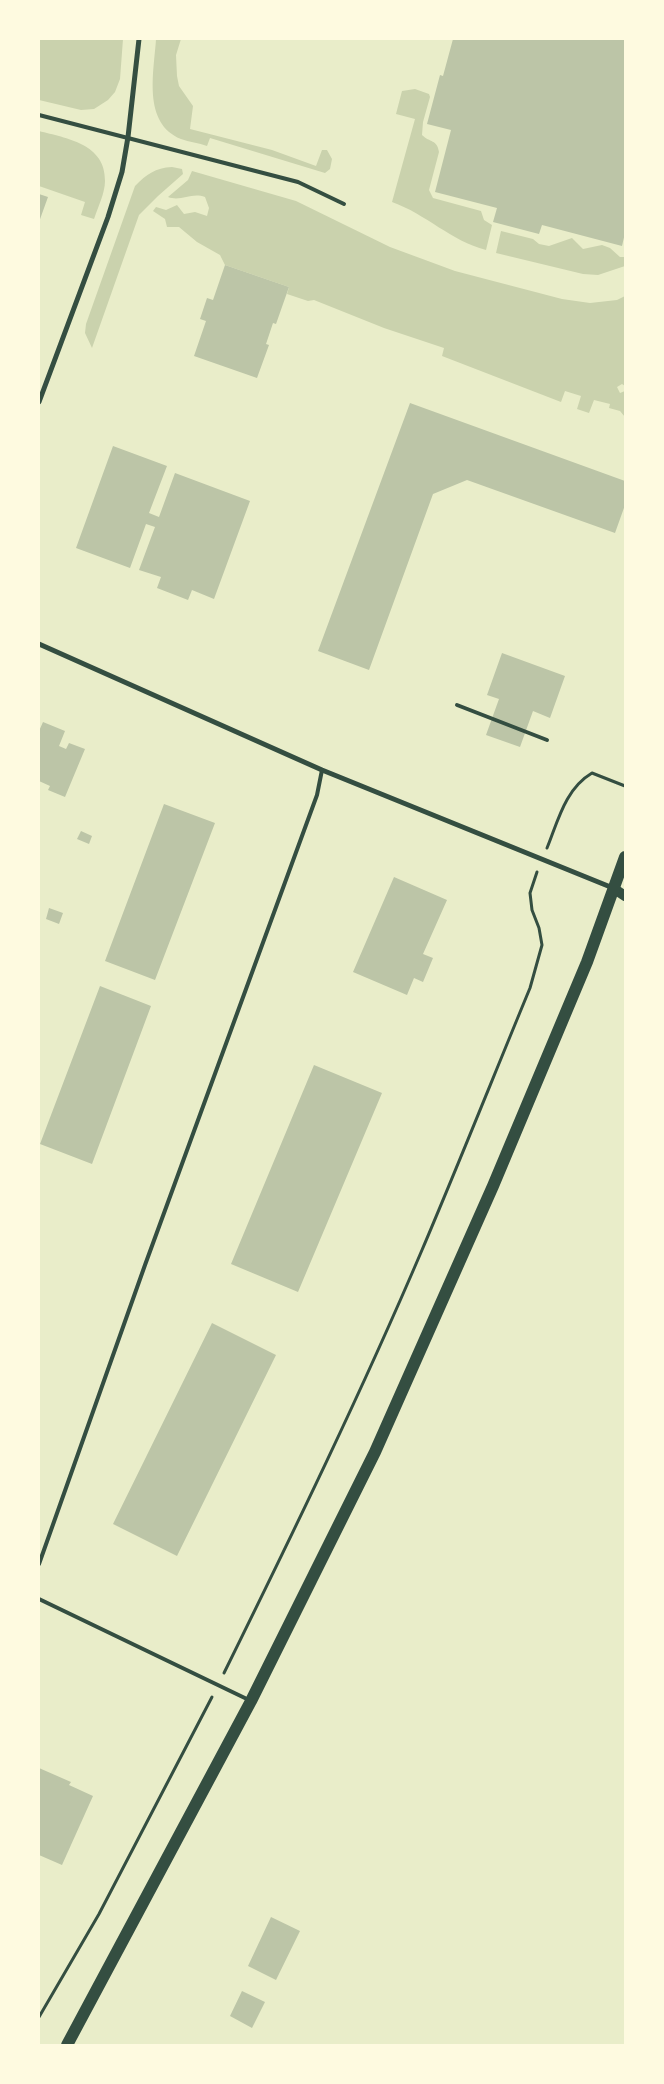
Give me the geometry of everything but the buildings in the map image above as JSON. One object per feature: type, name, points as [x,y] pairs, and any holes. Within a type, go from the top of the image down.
[{"type":"main road","points":[[67,2045],[251,1701],[375,1452],[453,1279],[583,971],[625,858]]},
{"type":"main road","points":[[613,888],[625,896]]},
{"type":"street","points":[[39,402],[108,217],[122,172],[128,137],[139,39]]},
{"type":"street","points":[[39,644],[322,770],[613,888]]},
{"type":"lane","points":[[39,115],[298,182],[344,204]]},
{"type":"lane","points":[[457,705],[547,740]]},
{"type":"lane","points":[[39,1564],[165,1209],[317,794],[322,770]]},
{"type":"lane","points":[[39,1599],[251,1701]]},
{"type":"path","points":[[560,816],[574,788],[592,773],[625,786]]},
{"type":"path","points":[[240,1641],[307,1504],[422,1250],[530,988],[542,945],[539,928],[532,910],[530,894],[534,881]]},
{"type":"path","points":[[39,2017],[99,1914],[201,1718]]},
{"type":"green space","points":[[39,39],[123,39],[120,79],[115,92],[108,100],[94,109],[81,110],[39,100]]},
{"type":"green space","points":[[156,39],[181,39],[176,55],[177,76],[179,86],[193,106],[190,129],[272,150],[316,166],[322,150],[327,150],[332,159],[330,169],[325,173],[210,138],[207,146],[181,139],[169,131],[160,121],[155,109],[153,95]]},
{"type":"green space","points":[[415,89],[429,94],[422,135],[437,145],[439,152],[429,190],[433,198],[481,211],[484,220],[492,225],[486,250],[461,240],[416,213],[392,202],[415,119],[396,114],[402,91]]},
{"type":"green space","points":[[39,131],[72,140],[92,151],[99,159],[104,169],[105,186],[94,219],[81,215],[85,202],[39,186]]},
{"type":"green space","points":[[172,167],[182,169],[183,174],[139,215],[92,348],[85,333],[86,324],[135,186],[152,172]]},
{"type":"green space","points":[[192,171],[296,201],[390,247],[455,271],[562,299],[590,303],[617,300],[625,296],[625,386],[622,384],[617,387],[620,393],[625,391],[625,417],[620,411],[609,408],[610,404],[594,400],[589,413],[577,409],[581,396],[565,391],[561,402],[442,356],[444,348],[384,328],[314,300],[308,301],[287,294],[289,287],[225,265],[220,255],[197,242],[179,227],[167,227],[165,219],[153,211],[156,207],[166,210],[177,205],[184,214],[195,212],[207,216],[209,208],[205,197],[168,197],[188,180]]},
{"type":"green space","points":[[501,231],[533,239],[539,244],[549,246],[572,238],[583,249],[602,245],[610,248],[620,257],[625,257],[625,266],[598,275],[583,274],[496,253]]}]
